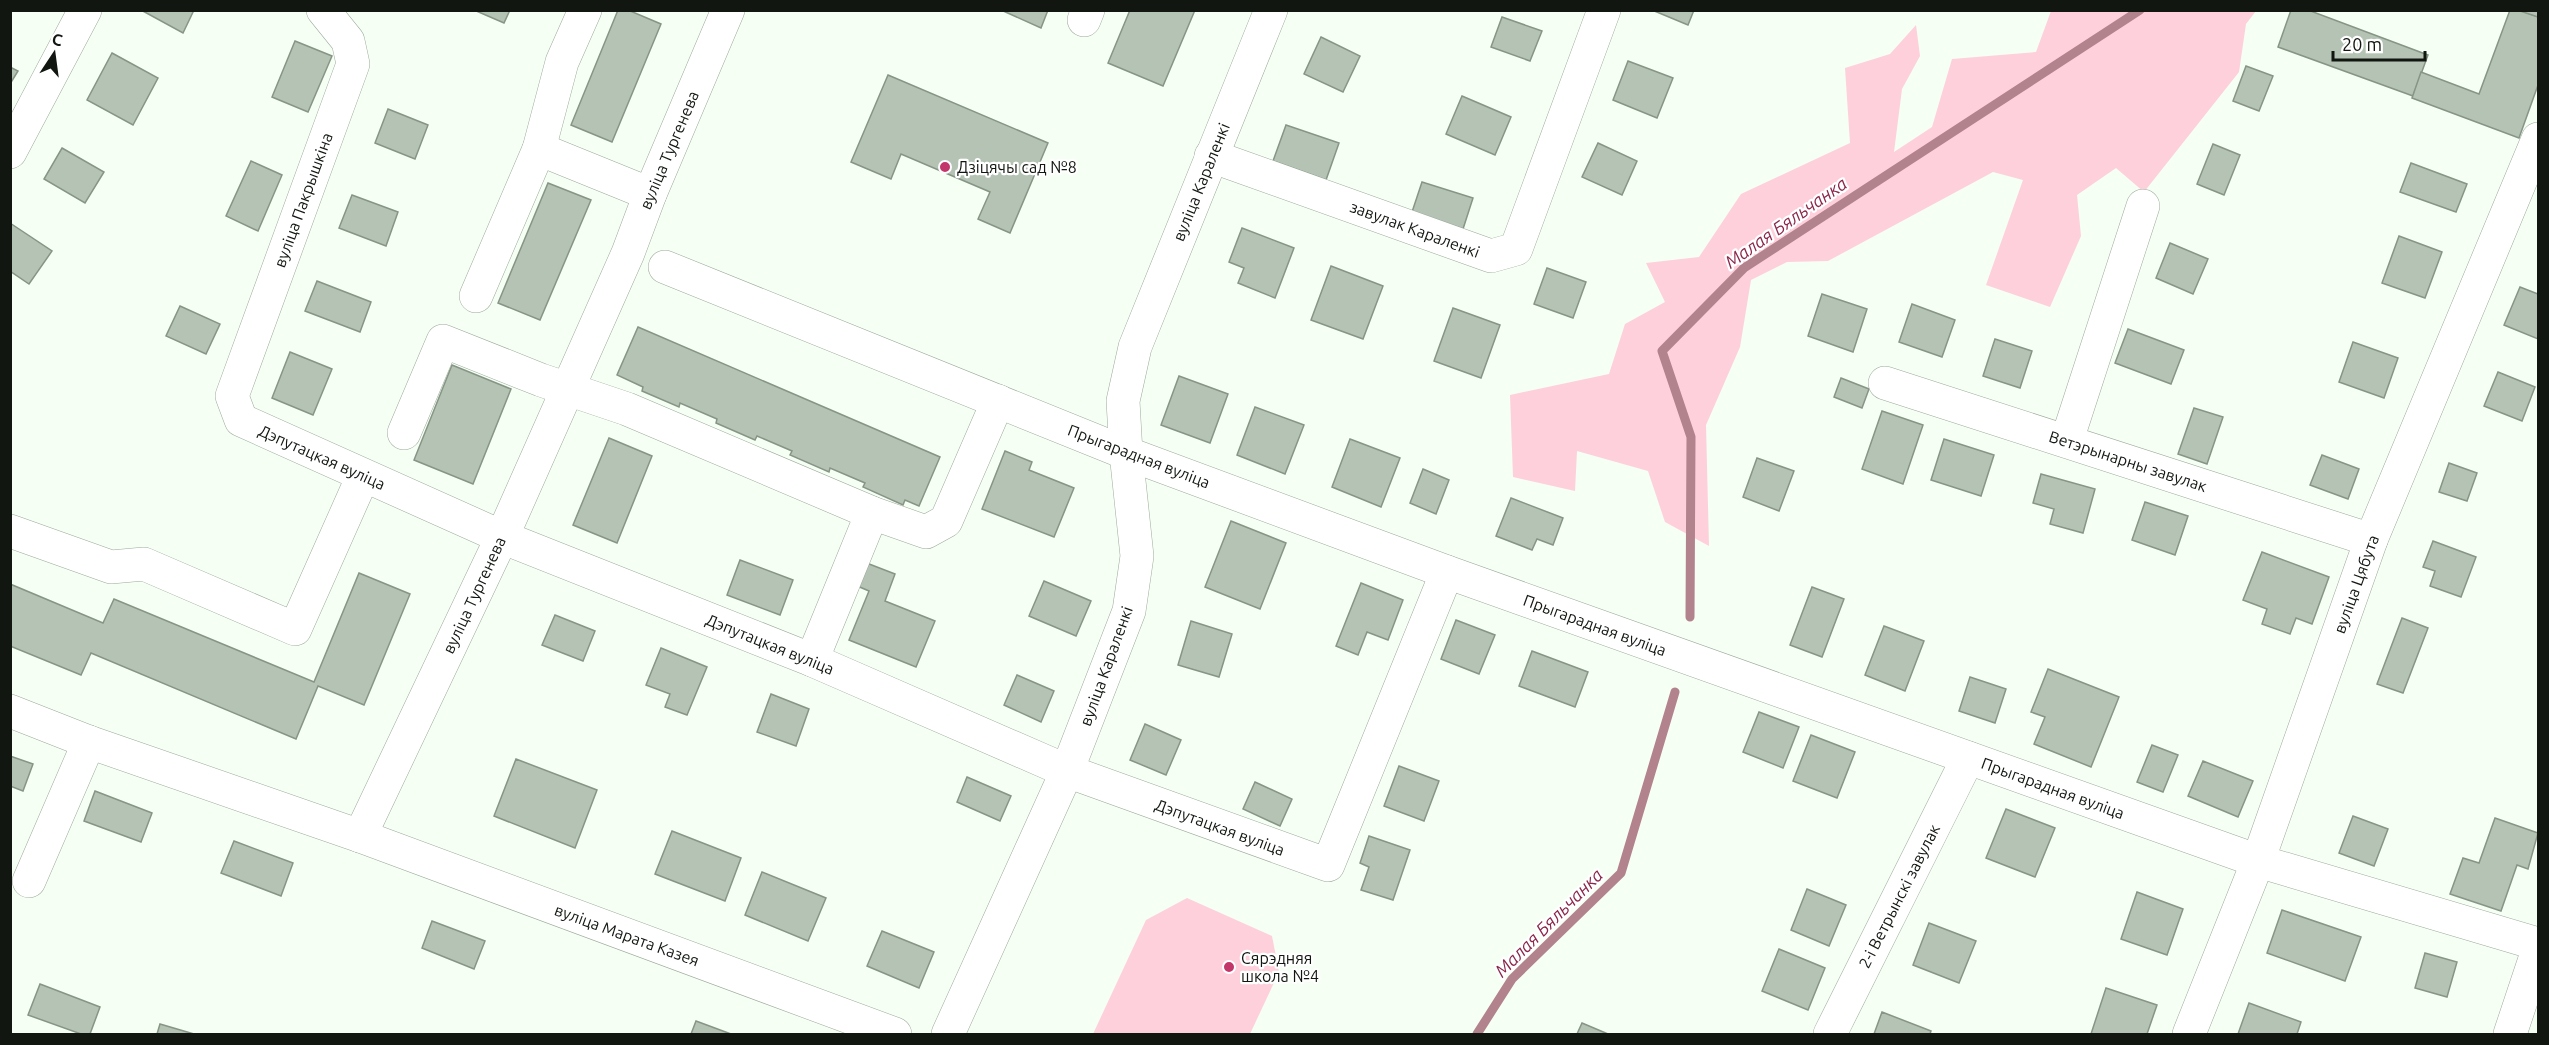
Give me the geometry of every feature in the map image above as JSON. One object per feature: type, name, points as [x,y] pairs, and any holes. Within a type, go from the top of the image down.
[{"type":"street","points":[[10,152],[85,10]]},
{"type":"street","name":"вуліца Пакрышкіна","points":[[232,396],[353,64],[348,41],[323,10]]},
{"type":"street","points":[[476,296],[539,149],[562,62],[585,10]]},
{"type":"street","name":"вуліца Караленкі","points":[[948,1035],[1067,771],[1129,611],[1137,556],[1123,400],[1136,347],[1271,10]]},
{"type":"street","name":"завулак Караленкі","points":[[1211,156],[1491,256],[1516,249],[1604,10]]},
{"type":"street","name":"вуліца Тургенева","points":[[360,836],[502,537],[628,253],[725,11]]},
{"type":"street","name":"вуліца Цябута","points":[[2189,1035],[2258,861],[2371,540],[2538,139]]},
{"type":"street","points":[[539,149],[650,194]]},
{"type":"street","points":[[2067,440],[2143,206]]},
{"type":"street","name":"Прыгарадная вуліца","points":[[665,267],[1126,453],[1447,572],[2258,861],[2538,944]]},
{"type":"street","points":[[404,433],[443,341],[541,381],[627,409],[873,513],[926,532],[946,522],[998,401]]},
{"type":"street","name":"Ветэрынарны завулак","points":[[1885,383],[2371,540]]},
{"type":"street","name":"Дэпутацкая вуліца","points":[[232,396],[241,420],[502,537],[812,660],[1067,771],[1328,866],[1447,572]]},
{"type":"street","points":[[10,531],[111,567],[144,564],[295,628],[363,476]]},
{"type":"street","points":[[812,660],[873,513]]},
{"type":"street","points":[[10,711],[89,742],[360,836]]},
{"type":"street","points":[[29,881],[89,742]]},
{"type":"street","name":"2-і Ветрынскі завулак","points":[[1830,1035],[1968,758]]},
{"type":"street","name":"вуліца Марата Казея","points":[[360,836],[895,1035]]},
{"type":"street","points":[[2510,1035],[2538,950]]},
{"type":"shaded area","points":[[2051,11],[2256,11],[2246,24],[2239,72],[2144,192],[2116,168],[2077,195],[2081,236],[2050,307],[1986,285],[2023,180],[1993,172],[1828,261],[1787,262],[1751,280],[1740,347],[1706,425],[1709,546],[1665,522],[1648,471],[1577,451],[1575,491],[1513,477],[1510,395],[1609,374],[1625,324],[1665,302],[1646,263],[1699,257],[1741,194],[1850,143],[1845,68],[1890,54],[1916,25],[1920,56],[1902,89],[1894,152],[1932,127],[1952,59],[2036,52]]},
{"type":"shaded area","points":[[1187,898],[1272,936],[1279,972],[1250,1034],[1093,1034],[1146,920]]},
{"type":"building","points":[[141,10],[194,10],[183,33]]},
{"type":"building","points":[[474,10],[510,10],[504,23]]},
{"type":"building","points":[[618,10],[628,10],[661,24],[612,142],[571,125]]},
{"type":"building","points":[[1001,10],[1048,10],[1041,28]]},
{"type":"building","points":[[1130,10],[1195,10],[1163,86],[1108,63]]},
{"type":"building","points":[[1652,10],[1694,10],[1688,25]]},
{"type":"building","points":[[2291,10],[2308,10],[2428,55],[2413,96],[2278,47]]},
{"type":"building","points":[[2510,10],[2520,10],[2538,17],[2538,85],[2519,138],[2412,98],[2421,72],[2479,94]]},
{"type":"building","points":[[2520,10],[2538,10],[2538,17],[2520,11]]},
{"type":"building","points":[[1502,17],[1542,31],[1530,61],[1491,47]]},
{"type":"building","points":[[1321,37],[1360,56],[1343,92],[1304,74]]},
{"type":"building","points":[[295,41],[332,56],[308,112],[272,97]]},
{"type":"building","points":[[112,53],[158,78],[133,125],[87,100]]},
{"type":"building","points":[[1628,61],[1673,78],[1657,118],[1613,100]]},
{"type":"building","points":[[2246,66],[2273,76],[2259,111],[2233,101]]},
{"type":"building","points":[[10,67],[18,71],[10,84]]},
{"type":"building","points":[[888,75],[1048,143],[1010,233],[978,219],[990,192],[901,154],[891,179],[851,162]]},
{"type":"building","points":[[1462,96],[1511,117],[1495,155],[1446,134]]},
{"type":"building","points":[[388,109],[428,125],[415,159],[375,143]]},
{"type":"building","points":[[1286,125],[1339,143],[1326,180],[1273,161]]},
{"type":"building","points":[[1598,143],[1637,161],[1622,195],[1582,177]]},
{"type":"building","points":[[2213,144],[2240,155],[2224,195],[2197,184]]},
{"type":"building","points":[[62,148],[104,172],[85,203],[44,179]]},
{"type":"building","points":[[251,161],[282,175],[258,231],[226,216]]},
{"type":"building","points":[[2411,163],[2467,184],[2456,212],[2400,192]]},
{"type":"building","points":[[1422,182],[1473,198],[1463,229],[1412,212]]},
{"type":"building","points":[[548,183],[591,200],[540,320],[498,303]]},
{"type":"building","points":[[352,195],[398,212],[386,246],[339,228]]},
{"type":"building","points":[[10,223],[52,251],[29,284],[10,271]]},
{"type":"building","points":[[1242,228],[1294,248],[1275,298],[1238,283],[1244,268],[1229,262]]},
{"type":"building","points":[[2399,236],[2442,252],[2425,298],[2382,283]]},
{"type":"building","points":[[2170,243],[2208,259],[2193,294],[2156,278]]},
{"type":"building","points":[[1331,266],[1383,286],[1363,339],[1311,320]]},
{"type":"building","points":[[1547,268],[1586,282],[1573,318],[1534,304]]},
{"type":"building","points":[[317,281],[371,302],[360,332],[305,311]]},
{"type":"building","points":[[2520,287],[2538,294],[2538,339],[2504,325]]},
{"type":"building","points":[[1822,294],[1867,309],[1853,352],[1808,336]]},
{"type":"building","points":[[1912,304],[1955,320],[1942,357],[1899,342]]},
{"type":"building","points":[[180,306],[220,324],[206,354],[166,336]]},
{"type":"building","points":[[1453,308],[1500,325],[1481,378],[1434,361]]},
{"type":"building","points":[[638,327],[940,457],[919,506],[905,500],[903,505],[863,487],[865,483],[830,468],[829,472],[790,455],[792,451],[757,436],[755,440],[716,423],[717,419],[680,403],[679,407],[642,391],[643,387],[617,375]]},
{"type":"building","points":[[2128,329],[2184,350],[2171,384],[2115,363]]},
{"type":"building","points":[[1995,339],[2032,351],[2020,388],[1983,376]]},
{"type":"building","points":[[2353,342],[2398,358],[2384,398],[2339,382]]},
{"type":"building","points":[[290,352],[332,369],[313,415],[272,398]]},
{"type":"building","points":[[452,365],[511,389],[473,484],[414,460]]},
{"type":"building","points":[[2498,372],[2535,387],[2522,421],[2484,406]]},
{"type":"building","points":[[1179,376],[1228,394],[1210,443],[1161,425]]},
{"type":"building","points":[[1841,378],[1869,389],[1862,408],[1834,397]]},
{"type":"building","points":[[1255,407],[1304,425],[1285,474],[1237,455]]},
{"type":"building","points":[[2194,408],[2223,417],[2207,464],[2178,454]]},
{"type":"building","points":[[1882,411],[1923,425],[1903,484],[1862,469]]},
{"type":"building","points":[[609,438],[652,456],[617,543],[573,525]]},
{"type":"building","points":[[1350,439],[1400,458],[1381,507],[1332,487]]},
{"type":"building","points":[[1944,439],[1994,455],[1981,496],[1931,480]]},
{"type":"building","points":[[1005,451],[1032,462],[1029,470],[1074,488],[1054,537],[982,509]]},
{"type":"building","points":[[2322,455],[2359,469],[2348,499],[2310,485]]},
{"type":"building","points":[[1757,458],[1794,471],[1779,511],[1743,497]]},
{"type":"building","points":[[2449,463],[2477,473],[2467,501],[2439,492]]},
{"type":"building","points":[[1423,469],[1449,480],[1436,514],[1410,503]]},
{"type":"building","points":[[2041,474],[2095,489],[2083,533],[2050,524],[2054,509],[2033,503]]},
{"type":"building","points":[[1511,498],[1563,518],[1553,545],[1537,539],[1532,550],[1496,536]]},
{"type":"building","points":[[2145,502],[2188,516],[2175,555],[2132,540]]},
{"type":"building","points":[[1231,521],[1286,543],[1260,609],[1205,587]]},
{"type":"building","points":[[2433,541],[2476,557],[2461,597],[2430,586],[2435,571],[2423,567]]},
{"type":"building","points":[[2262,552],[2329,577],[2312,624],[2296,618],[2290,634],[2262,624],[2267,609],[2243,600]]},
{"type":"building","points":[[740,560],[793,580],[780,615],[727,595]]},
{"type":"building","points":[[864,562],[895,574],[885,601],[935,621],[916,667],[849,640],[869,591],[855,585]]},
{"type":"building","points":[[359,573],[410,594],[364,705],[318,686],[296,739],[91,653],[81,675],[10,646],[10,584],[103,623],[114,599],[314,682]]},
{"type":"building","points":[[1044,581],[1091,601],[1076,636],[1029,616]]},
{"type":"building","points":[[1361,583],[1403,600],[1388,640],[1367,632],[1358,655],[1336,646]]},
{"type":"building","points":[[1812,587],[1844,599],[1822,657],[1790,645]]},
{"type":"building","points":[[555,615],[595,631],[583,661],[542,645]]},
{"type":"building","points":[[2402,618],[2428,628],[2403,693],[2377,684]]},
{"type":"building","points":[[1456,620],[1495,635],[1479,674],[1441,659]]},
{"type":"building","points":[[1191,621],[1232,634],[1219,677],[1178,665]]},
{"type":"building","points":[[1884,626],[1924,641],[1905,691],[1865,675]]},
{"type":"building","points":[[661,648],[707,667],[687,715],[665,707],[670,694],[646,685]]},
{"type":"building","points":[[1532,651],[1588,672],[1575,707],[1519,686]]},
{"type":"building","points":[[2048,669],[2119,697],[2091,767],[2034,744],[2045,717],[2031,712]]},
{"type":"building","points":[[1017,675],[1054,691],[1041,722],[1004,705]]},
{"type":"building","points":[[1970,677],[2006,689],[1995,723],[1959,711]]},
{"type":"building","points":[[771,694],[809,709],[796,746],[757,732]]},
{"type":"building","points":[[1759,712],[1799,727],[1783,768],[1743,752]]},
{"type":"building","points":[[1145,724],[1181,740],[1166,775],[1130,760]]},
{"type":"building","points":[[1811,735],[1855,752],[1837,798],[1793,781]]},
{"type":"building","points":[[2152,745],[2178,755],[2163,792],[2137,782]]},
{"type":"building","points":[[10,756],[33,764],[23,791],[10,786]]},
{"type":"building","points":[[516,759],[597,790],[575,848],[494,816]]},
{"type":"building","points":[[2203,761],[2253,781],[2238,817],[2188,796]]},
{"type":"building","points":[[1399,766],[1439,781],[1424,821],[1384,806]]},
{"type":"building","points":[[967,777],[1011,796],[1000,821],[957,802]]},
{"type":"building","points":[[1255,782],[1292,799],[1280,826],[1243,809]]},
{"type":"building","points":[[95,791],[152,813],[141,842],[84,821]]},
{"type":"building","points":[[2006,809],[2055,828],[2035,877],[1986,858]]},
{"type":"building","points":[[2353,816],[2388,829],[2374,866],[2339,853]]},
{"type":"building","points":[[2495,818],[2538,833],[2528,869],[2517,865],[2501,911],[2450,894],[2463,858],[2479,863]]},
{"type":"building","points":[[672,831],[741,858],[725,901],[655,874]]},
{"type":"building","points":[[1369,836],[1410,850],[1393,900],[1361,890],[1369,867],[1360,863]]},
{"type":"building","points":[[234,841],[293,863],[281,896],[221,873]]},
{"type":"building","points":[[762,872],[826,898],[808,941],[745,915]]},
{"type":"building","points":[[1807,889],[1846,905],[1829,946],[1791,930]]},
{"type":"building","points":[[2137,892],[2183,909],[2167,955],[2121,939]]},
{"type":"building","points":[[2282,910],[2361,937],[2345,981],[2267,953]]},
{"type":"building","points":[[432,921],[485,941],[474,969],[422,948]]},
{"type":"building","points":[[1929,923],[1976,941],[1959,983],[1913,965]]},
{"type":"building","points":[[882,931],[934,952],[919,988],[867,966]]},
{"type":"building","points":[[1779,949],[1825,968],[1808,1010],[1762,991]]},
{"type":"building","points":[[2425,953],[2457,962],[2447,997],[2415,988]]},
{"type":"building","points":[[40,984],[100,1007],[90,1034],[81,1034],[28,1015]]},
{"type":"building","points":[[2106,988],[2157,1005],[2147,1034],[2091,1034]]},
{"type":"building","points":[[2249,1003],[2301,1022],[2297,1034],[2238,1034]]},
{"type":"building","points":[[1882,1012],[1931,1031],[1930,1034],[1874,1034]]},
{"type":"building","points":[[696,1021],[731,1034],[691,1034]]},
{"type":"building","points":[[1582,1023],[1608,1034],[1577,1034]]},
{"type":"building","points":[[160,1024],[194,1034],[157,1034]]},
{"type":"waterway","name":"Малая Бяльчанка","points":[[1690,617],[1691,437],[1662,351],[1744,268],[2140,10]]},
{"type":"waterway","name":"Малая Бяльчанка","points":[[1477,1034],[1512,979],[1621,873],[1675,692]]},
{"type":"place","name":"Дзіцячы сад №8","points":[[945,167]]},
{"type":"place","name":"Сярэдняя школа №4","points":[[1229,967]]}]
